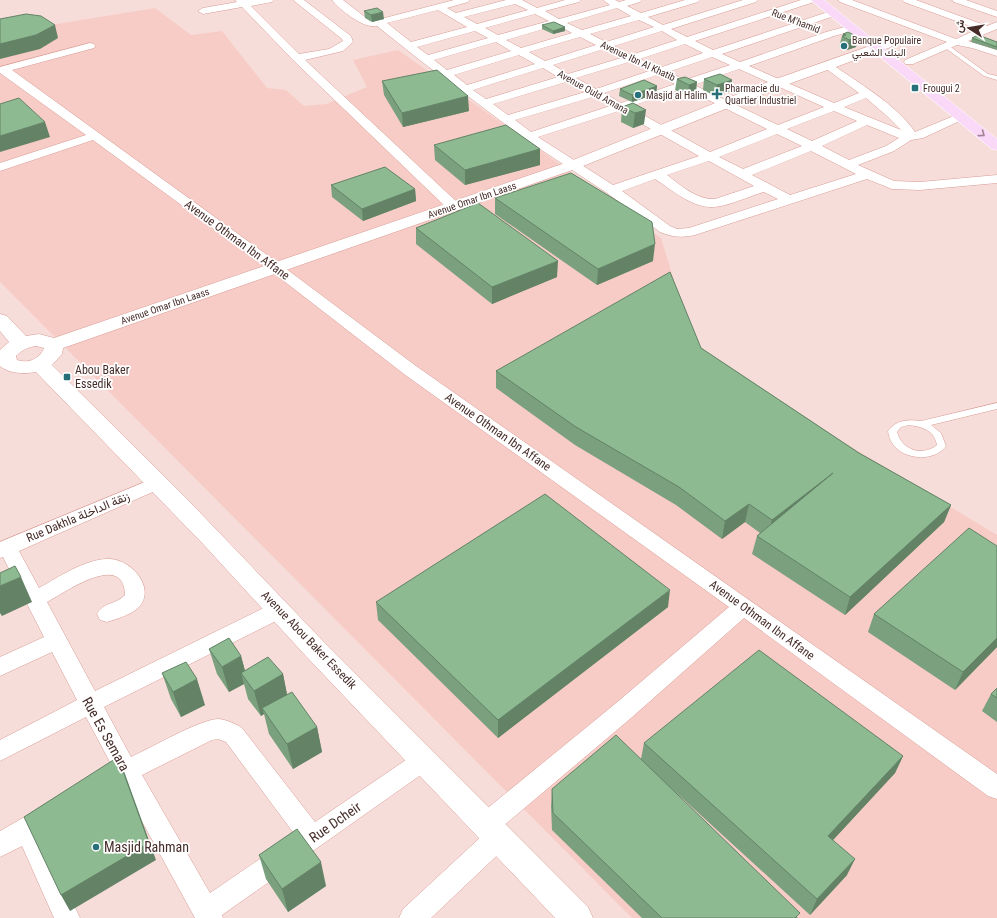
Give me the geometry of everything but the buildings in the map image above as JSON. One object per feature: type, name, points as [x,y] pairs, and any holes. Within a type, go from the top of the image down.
[{"type":"main road","points":[[817,0],[852,28],[909,62],[997,130]]},
{"type":"main road","points":[[832,0],[960,117],[997,146]]},
{"type":"street","points":[[202,11],[242,2],[269,0]]},
{"type":"street","points":[[297,58],[337,49],[345,46],[348,42],[346,38],[298,0]]},
{"type":"street","points":[[337,0],[367,23],[373,24],[465,0]]},
{"type":"street","points":[[455,16],[516,0]]},
{"type":"street","name":"Avenue Ibn Al Khatib","points":[[516,0],[605,46],[725,103],[867,175],[892,185],[920,186],[997,179]]},
{"type":"street","points":[[408,46],[576,0]]},
{"type":"street","points":[[608,0],[711,53],[866,121],[908,137]]},
{"type":"street","points":[[425,59],[637,0]]},
{"type":"street","points":[[445,74],[521,53],[695,0]]},
{"type":"street","points":[[485,103],[811,0]]},
{"type":"street","points":[[843,0],[950,44],[974,45],[997,53]]},
{"type":"street","points":[[868,0],[968,37]]},
{"type":"street","points":[[907,0],[942,13],[994,26]]},
{"type":"street","points":[[957,0],[997,14]]},
{"type":"street","points":[[465,89],[746,1]]},
{"type":"street","name":"Rue M'hamid","points":[[746,1],[830,34]]},
{"type":"street","points":[[242,2],[297,58],[454,207]]},
{"type":"street","points":[[942,13],[967,4]]},
{"type":"street","name":"Avenue Ould Amana","points":[[439,7],[789,200]]},
{"type":"street","points":[[506,119],[658,71],[800,22],[834,13]]},
{"type":"street","points":[[380,23],[425,59],[529,136],[612,190],[664,229],[682,233],[867,175]]},
{"type":"street","points":[[909,62],[994,26]]},
{"type":"street","points":[[529,136],[620,107],[830,34],[852,28]]},
{"type":"street","points":[[2,70],[90,46]]},
{"type":"street","name":"Avenue Omar Ibn Laass","points":[[3,361],[12,366],[18,367],[46,354],[276,268],[573,165],[725,103],[881,46]]},
{"type":"street","points":[[826,65],[866,94],[896,119],[908,132],[908,137]]},
{"type":"street","name":"Avenue Othman Ibn Affane","points":[[2,70],[276,268],[410,370],[997,788]]},
{"type":"street","points":[[612,190],[710,156],[866,94]]},
{"type":"street","points":[[848,165],[886,149],[908,137],[919,135],[960,117]]},
{"type":"street","points":[[743,174],[812,146],[866,121]]},
{"type":"street","points":[[0,167],[94,136]]},
{"type":"street","points":[[656,174],[700,201],[708,203],[716,203],[765,187]]},
{"type":"street","points":[[0,320],[21,343]]},
{"type":"street","points":[[3,361],[9,351],[21,343],[36,340],[48,342],[46,354]]},
{"type":"street","name":"Avenue Abou Baker Essedik","points":[[46,354],[157,483],[313,647],[577,918]]},
{"type":"street","name":"Rue Dakhla زنقة الداخلة","points":[[4,549],[157,483]]},
{"type":"street","name":"Rue Es Semara","points":[[4,549],[35,599],[126,770],[208,914]]},
{"type":"street","points":[[35,599],[98,567],[113,567],[126,574],[134,589],[135,596],[132,601],[126,605],[107,614]]},
{"type":"street","points":[[412,918],[493,831],[623,711],[743,606]]},
{"type":"street","points":[[0,751],[90,704],[279,610]]},
{"type":"street","points":[[0,667],[56,640]]},
{"type":"street","points":[[99,786],[126,770],[207,731],[217,728],[227,730],[238,741],[312,838]]},
{"type":"street","name":"Rue Dcheir","points":[[208,914],[312,838],[424,760]]},
{"type":"street","points":[[0,845],[66,806]]},
{"type":"street","points":[[27,830],[67,918]]},
{"type":"lane","points":[[950,44],[986,75],[997,78]]},
{"type":"lane","points":[[922,424],[934,430],[941,437],[942,446],[937,452],[926,454],[912,453],[900,447],[893,439],[892,431],[898,425],[909,422],[922,424],[997,406]]},
{"type":"shaded area","points":[[155,8],[191,35],[222,31],[267,88],[286,90],[304,106],[326,104],[367,87],[353,60],[398,50],[575,175],[661,238],[696,353],[997,535],[997,918],[632,918],[0,282],[0,36],[44,26]]},
{"type":"place","name":"Banque Populaire البنك الشعبي","points":[[844,46]]},
{"type":"place","name":"Frougui 2","points":[[915,88]]},
{"type":"place","name":"Pharmacie du Quartier Industriel","points":[[717,94]]},
{"type":"place","name":"Masjid al Halim","points":[[638,95]]},
{"type":"place","name":"Abou Baker Essedik","points":[[67,377]]},
{"type":"place","name":"Masjid Rahman","points":[[96,847]]}]
